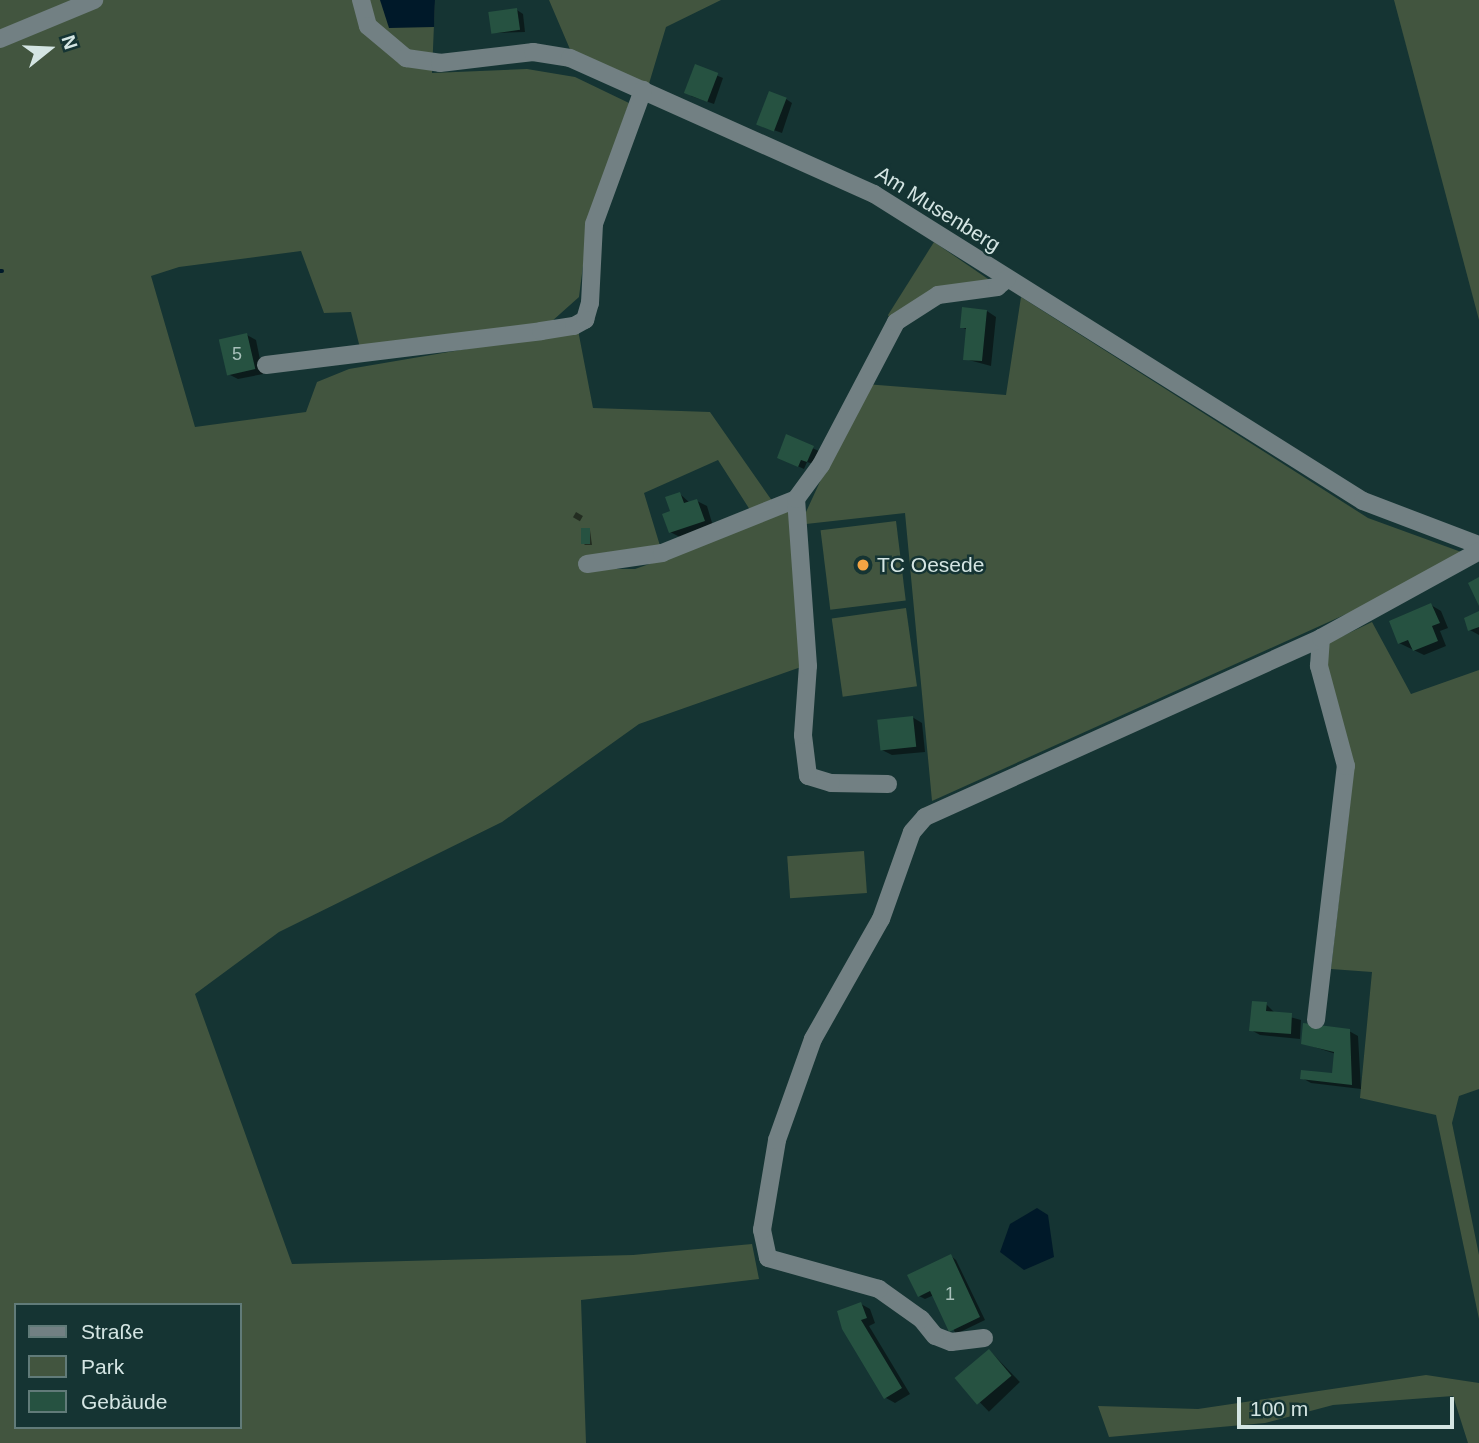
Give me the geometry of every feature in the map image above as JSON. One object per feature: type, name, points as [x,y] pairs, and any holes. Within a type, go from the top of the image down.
[{"type":"street","points":[[0,39],[94,0]]},
{"type":"street","name":"Am Musenberg","points":[[361,0],[368,26],[406,58],[440,63],[533,52],[570,58],[874,194],[1363,501],[1479,545]]},
{"type":"street","points":[[266,365],[541,331],[585,320],[590,303],[594,225],[643,90]]},
{"type":"street","points":[[587,565],[662,553],[796,499],[821,465],[896,322],[937,295],[997,287],[1007,279]]},
{"type":"street","points":[[796,499],[808,666],[803,735],[808,776],[831,783],[888,784]]},
{"type":"street","points":[[985,1338],[951,1342],[935,1336],[921,1319],[879,1289],[768,1258],[762,1230],[777,1140],[813,1039],[881,919],[912,832],[925,817],[1321,638],[1479,551]]},
{"type":"street","points":[[1316,1020],[1346,766],[1320,666],[1321,638]]},
{"type":"green space","points":[[0,0],[435,0],[432,73],[527,69],[575,77],[629,103],[589,219],[579,297],[551,322],[360,348],[351,312],[324,313],[301,251],[179,267],[151,276],[195,427],[306,412],[317,382],[349,369],[578,330],[593,408],[710,412],[775,505],[752,513],[718,460],[644,493],[661,549],[616,560],[617,569],[635,569],[792,509],[801,667],[639,724],[502,822],[279,932],[195,994],[292,1264],[633,1255],[752,1244],[759,1279],[581,1300],[586,1443],[0,1443]]},
{"type":"green space","points":[[549,0],[721,0],[666,27],[648,87],[572,54]]},
{"type":"green space","points":[[1394,0],[1479,0],[1479,320]]},
{"type":"green space","points":[[934,242],[991,281],[891,321],[888,315]]},
{"type":"green space","points":[[1021,297],[1368,518],[1464,553],[1364,606],[932,801],[905,513],[806,524],[806,512],[865,384],[1006,395]]},
{"type":"green space","name":"TC Oesede","points":[[896,521],[906,600],[830,610],[821,530]]},
{"type":"green space","points":[[906,608],[917,686],[843,697],[832,618]]},
{"type":"green space","points":[[1372,622],[1411,694],[1479,670],[1479,1089],[1459,1096],[1452,1123],[1479,1255],[1479,1319],[1436,1115],[1360,1098],[1372,972],[1331,969],[1351,794],[1327,668],[1328,643]]},
{"type":"green space","points":[[864,851],[867,893],[790,898],[787,856]]},
{"type":"green space","points":[[1426,1375],[1479,1383],[1479,1443],[1468,1443],[1453,1396],[1333,1405],[1265,1423],[1109,1437],[1098,1406],[1198,1409]]},
{"type":"water","points":[[380,0],[435,0],[434,27],[389,28]]},
{"type":"water","points":[[1037,1208],[1048,1215],[1054,1257],[1024,1270],[1000,1252],[1010,1224]]},
{"type":"building","points":[[517,8],[520,30],[491,34],[488,12]]},
{"type":"building","points":[[695,64],[718,73],[707,102],[684,93]]},
{"type":"building","points":[[769,91],[787,98],[774,131],[756,125]]},
{"type":"building","points":[[962,307],[987,310],[982,361],[963,360],[966,328],[960,328]]},
{"type":"building","points":[[247,333],[255,369],[227,376],[219,340]]},
{"type":"building","points":[[786,434],[814,446],[807,462],[801,460],[798,467],[777,458]]},
{"type":"building","points":[[680,492],[684,503],[697,499],[705,521],[669,533],[662,514],[670,511],[665,497]]},
{"type":"building","points":[[581,528],[590,528],[590,544],[581,544]]},
{"type":"building","points":[[1479,577],[1479,606],[1468,583]]},
{"type":"building","points":[[1431,603],[1440,623],[1432,626],[1438,641],[1413,651],[1408,640],[1398,644],[1389,621]]},
{"type":"building","points":[[1479,611],[1479,627],[1468,631],[1464,618]]},
{"type":"building","points":[[913,716],[916,747],[880,751],[877,720]]},
{"type":"building","points":[[1252,1001],[1267,1002],[1266,1011],[1292,1013],[1291,1034],[1249,1031]]},
{"type":"building","points":[[1303,1023],[1350,1029],[1352,1085],[1300,1079],[1301,1070],[1332,1073],[1334,1052],[1301,1044]]},
{"type":"building","points":[[951,1254],[980,1317],[949,1332],[930,1291],[918,1297],[907,1275]]},
{"type":"building","points":[[861,1302],[867,1318],[861,1320],[902,1388],[884,1399],[842,1329],[837,1311]]},
{"type":"building","points":[[989,1349],[1011,1376],[977,1405],[955,1378]]},
{"type":"place","name":"TC Oesede","points":[[863,565]]}]
